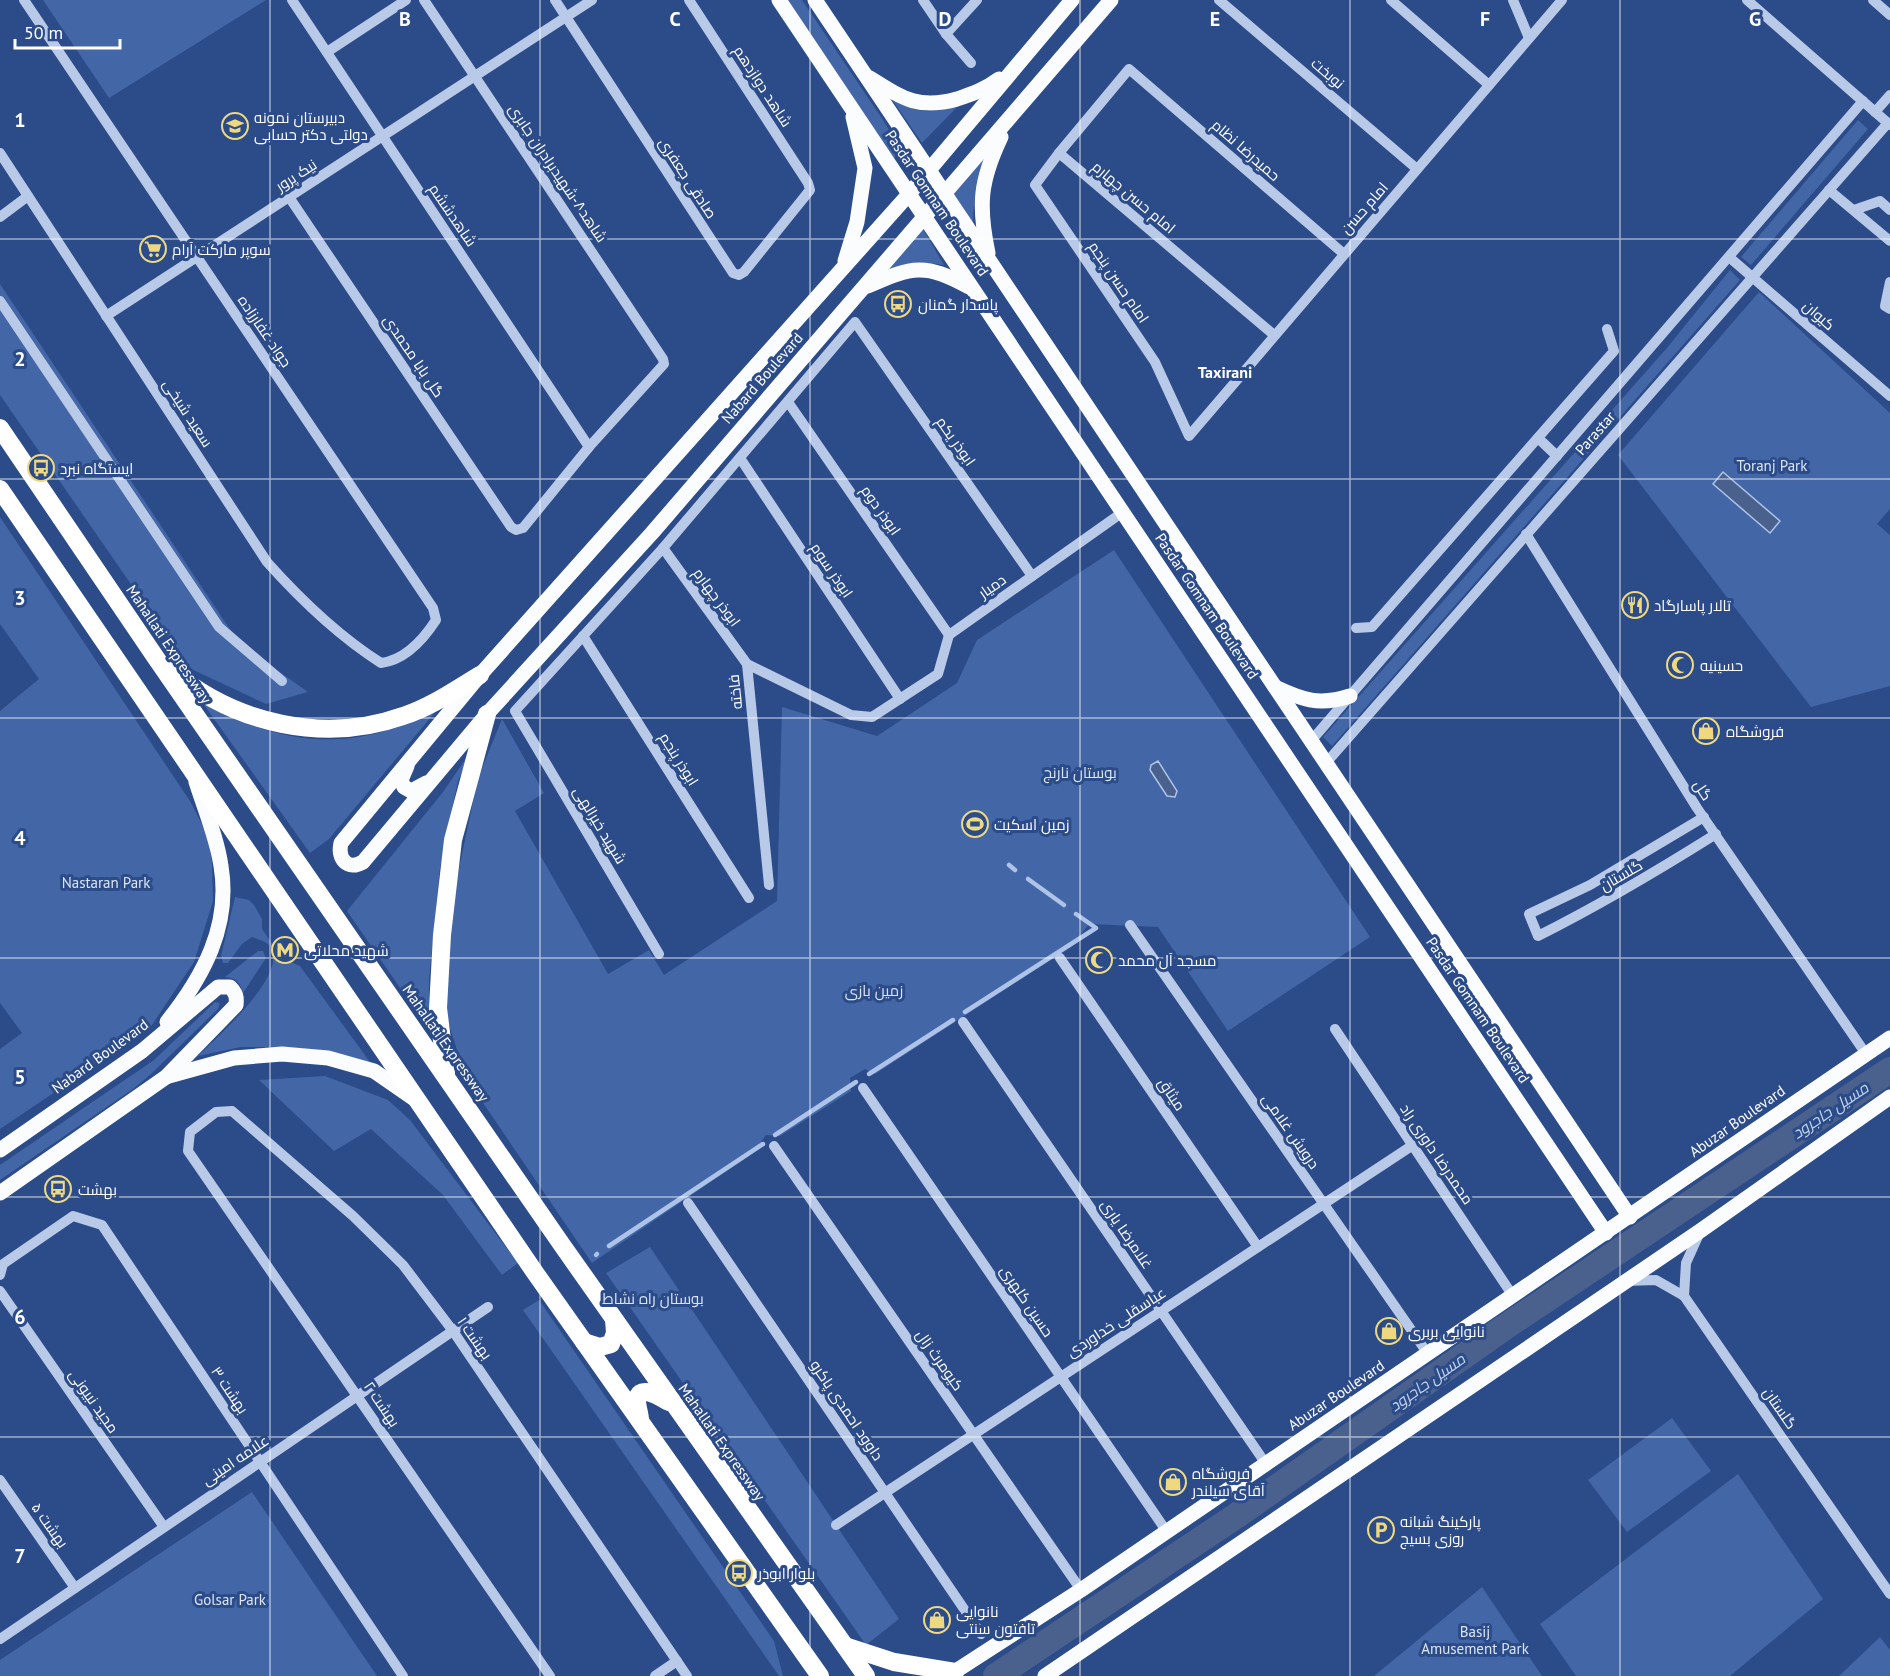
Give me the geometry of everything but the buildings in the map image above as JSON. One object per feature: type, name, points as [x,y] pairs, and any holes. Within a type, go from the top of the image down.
[{"type":"highway","name":"Mahallati Expressway","points":[[0,428],[156,658],[614,1319],[866,1676]]},
{"type":"highway","points":[[0,489],[418,1102],[640,1423],[820,1676]]},
{"type":"highway","points":[[156,658],[187,684],[235,710],[273,723],[314,729],[347,730],[404,716],[431,705],[480,675]]},
{"type":"highway","points":[[446,1075],[438,1008],[442,935],[453,840],[487,714]]},
{"type":"highway","points":[[584,1342],[600,1347],[611,1344],[615,1333],[614,1319]]},
{"type":"highway","points":[[640,1423],[637,1402],[643,1392],[649,1391],[673,1404]]},
{"type":"highway","points":[[845,1646],[894,1662],[951,1674]]},
{"type":"highway","points":[[803,1653],[807,1676]]},
{"type":"main road","name":"Pasdar Gomnam Boulevard","points":[[779,0],[1606,1233]]},
{"type":"main road","name":"Pasdar Gomnam Boulevard","points":[[815,0],[1275,687],[1315,736],[1326,763],[1630,1217]]},
{"type":"main road","name":"Nabard Boulevard","points":[[1072,0],[909,194],[480,675],[411,756],[341,843],[339,851],[341,859],[348,865],[356,866],[363,862],[487,714],[652,533],[1111,0]]},
{"type":"main road","points":[[864,74],[896,94],[916,102],[937,104],[986,89],[1014,69]]},
{"type":"main road","points":[[844,267],[857,222],[865,168],[851,108]]},
{"type":"main road","points":[[990,261],[983,230],[981,198],[989,163],[1010,117]]},
{"type":"main road","points":[[863,288],[908,269],[942,272],[972,289]]},
{"type":"main road","points":[[1275,687],[1299,699],[1319,702],[1334,701],[1350,696]]},
{"type":"main road","points":[[411,756],[401,780],[404,787],[411,791],[417,789],[436,776]]},
{"type":"main road","points":[[142,1051],[185,999],[210,955],[222,910],[222,869],[219,852],[193,774]]},
{"type":"main road","name":"Nabard Boulevard","points":[[0,1149],[142,1051],[218,987],[230,987],[237,998],[236,1005],[166,1077]]},
{"type":"main road","name":"Abuzar Boulevard","points":[[951,1674],[1167,1532],[1890,1038]]},
{"type":"main road","points":[[0,1193],[166,1077],[234,1058],[282,1054],[328,1058],[374,1071],[418,1102]]},
{"type":"main road","points":[[1045,1676],[1700,1231],[1890,1096]]},
{"type":"street","name":"جواد غفارزاده","points":[[24,0],[433,608],[436,620],[412,649],[393,661],[381,663]]},
{"type":"street","name":"شاهدششم","points":[[292,0],[589,447]]},
{"type":"street","points":[[327,52],[406,0]]},
{"type":"street","name":"شاهد۸-شهیدبرادران جابری","points":[[424,0],[663,358],[664,363],[589,447]]},
{"type":"street","name":"صادقی جعفری","points":[[555,0],[733,273],[739,275],[744,272],[810,190]]},
{"type":"street","name":"نیک پرور","points":[[106,316],[592,0]]},
{"type":"street","name":"شاهد دوازدهم","points":[[689,0],[808,183],[810,190]]},
{"type":"street","points":[[922,0],[946,34],[971,63]]},
{"type":"street","points":[[946,34],[977,0]]},
{"type":"street","name":"نوبخت","points":[[1219,0],[1417,170]]},
{"type":"street","points":[[1391,0],[1489,85]]},
{"type":"street","points":[[1513,0],[1529,38]]},
{"type":"street","name":"امام حسن","points":[[1189,436],[1562,0]]},
{"type":"street","points":[[1747,0],[1889,124]]},
{"type":"street","points":[[1873,0],[1890,15]]},
{"type":"street","name":"حمیدرضا نظام","points":[[1059,153],[1129,69],[1344,254]]},
{"type":"street","points":[[1875,112],[1890,95]]},
{"type":"street","name":"Parastar","points":[[1315,736],[1863,101]]},
{"type":"street","name":"Parastar","points":[[1326,763],[1889,124]]},
{"type":"street","name":"سعید شیخی","points":[[0,153],[267,562],[298,597],[331,627],[381,663]]},
{"type":"street","name":"امام حسن چهارم","points":[[1059,153],[1274,335]]},
{"type":"street","name":"امام حسن پنجم","points":[[1059,153],[1035,185],[1155,362],[1189,436]]},
{"type":"street","points":[[1829,190],[1890,241]]},
{"type":"street","points":[[0,216],[28,196]]},
{"type":"street","name":"گل بابا محمدی","points":[[289,197],[511,527],[516,530],[523,528],[589,447]]},
{"type":"street","points":[[1854,210],[1880,201],[1890,210]]},
{"type":"street","name":"کیوان","points":[[1729,257],[1890,396]]},
{"type":"street","points":[[1890,282],[1885,306],[1890,309]]},
{"type":"street","points":[[0,301],[219,627],[282,681]]},
{"type":"street","name":"ابوذر یکم","points":[[788,402],[855,322],[1032,576]]},
{"type":"street","points":[[1356,628],[1372,627],[1614,351],[1607,329]]},
{"type":"street","points":[[584,636],[788,402]]},
{"type":"street","name":"ابوذر دوم","points":[[788,402],[949,635]]},
{"type":"street","points":[[1538,438],[1557,456]]},
{"type":"street","name":"ابوذر سوم","points":[[740,458],[900,699]]},
{"type":"street","name":"دمیار","points":[[949,635],[1123,512]]},
{"type":"street","name":"گل","points":[[1526,534],[1704,817],[1866,1054]]},
{"type":"street","name":"ابوذر چهارم","points":[[663,548],[747,664]]},
{"type":"street","points":[[900,699],[938,674],[949,635]]},
{"type":"street","name":"شهید خیرالهی","points":[[584,636],[515,711],[659,954]]},
{"type":"street","name":"ابوذر پنجم","points":[[584,636],[750,898]]},
{"type":"street","name":"فاخته","points":[[747,664],[851,715],[872,717],[900,699]]},
{"type":"street","name":"فاخته","points":[[747,664],[769,885]]},
{"type":"street","points":[[1315,736],[1322,748],[1330,751],[1338,749]]},
{"type":"street","name":"گلستان","points":[[1704,817],[1590,885],[1529,914],[1538,936],[1649,877],[1716,834]]},
{"type":"street","name":"درویش غلامی","points":[[1130,926],[1428,1354]]},
{"type":"street","name":"میثاق","points":[[1060,958],[1258,1247]]},
{"type":"street","name":"غلامرضا یاری","points":[[963,1022],[1266,1464]]},
{"type":"street","name":"محمدرضا داوری راد","points":[[1335,1029],[1514,1296]]},
{"type":"street","name":"حسین کلهری","points":[[862,1088],[1167,1532]]},
{"type":"street","name":"بهشت ۱","points":[[188,1151],[190,1132],[216,1112],[232,1111],[353,1216],[403,1265],[453,1331],[687,1676]]},
{"type":"street","name":"عباسقلی خداوردی","points":[[836,1525],[1413,1145]]},
{"type":"street","name":"کیومرث زال","points":[[774,1146],[1081,1590]]},
{"type":"street","name":"بهشت ۲","points":[[188,1151],[550,1676]]},
{"type":"street","name":"داوود احمدی پاکرو","points":[[688,1203],[981,1634]]},
{"type":"street","name":"بهشت ۳","points":[[0,1275],[3,1264],[73,1216],[102,1226],[403,1676]]},
{"type":"street","points":[[1625,1281],[1656,1280],[1684,1296],[1686,1263],[1700,1231]]},
{"type":"street","name":"مجید نبیونی","points":[[0,1292],[164,1527]]},
{"type":"street","name":"گلستان","points":[[1684,1296],[1890,1593]]},
{"type":"street","name":"علامه امینی","points":[[0,1639],[488,1307]]},
{"type":"street","name":"بهشت ۵","points":[[0,1480],[75,1588]]},
{"type":"street","points":[[655,1676],[677,1661]]},
{"type":"green space","points":[[43,0],[266,0],[109,98]]},
{"type":"green space","points":[[788,0],[802,0],[883,120],[895,140],[898,155],[894,158],[852,101]]},
{"type":"green space","points":[[893,101],[927,111],[942,110],[960,104],[922,143]]},
{"type":"green space","points":[[1858,120],[1868,129],[1751,265],[1741,257]]},
{"type":"green space","points":[[986,154],[976,190],[973,227],[953,195]]},
{"type":"green space","points":[[923,229],[944,265],[914,264],[885,272]]},
{"type":"green space","points":[[1730,270],[1740,280],[1332,746],[1323,737],[1666,349]]},
{"type":"green space","points":[[0,284],[239,643],[308,692],[266,704],[189,668],[0,395]]},
{"type":"green space","name":"Toranj Park","points":[[1759,292],[1890,413],[1890,509],[1877,524],[1890,535],[1890,686],[1811,707],[1618,455]]},
{"type":"green space","name":"Nastaran Park","points":[[0,517],[190,801],[207,834],[212,862],[213,901],[194,962],[150,1028],[0,1129],[0,1049],[22,1033],[0,1003],[0,711],[39,679],[0,624]]},
{"type":"green space","name":"بوستان نارنج","points":[[1114,550],[1370,937],[1228,1031],[1158,927],[1089,924],[1072,946],[875,1074],[865,1069],[850,1078],[851,1091],[780,1136],[766,1135],[753,1153],[592,1263],[466,1078],[448,1022],[445,995],[456,883],[478,778],[502,719],[544,793],[515,811],[608,974],[649,950],[664,975],[777,901],[782,707],[877,736],[957,683],[977,640]]},
{"type":"green space","points":[[202,702],[261,728],[290,736],[318,739],[375,734],[405,725],[436,711],[329,839],[310,853]]},
{"type":"green space","points":[[473,748],[458,781],[440,868],[429,980],[429,1008],[434,1037],[347,911],[443,792]]},
{"type":"green space","points":[[235,897],[249,900],[254,905],[262,919],[262,929],[282,958],[300,966],[370,1062],[326,1051],[285,1047],[241,1047],[198,1056],[234,1021],[261,987],[270,971],[273,957],[269,945],[252,937],[242,944],[228,963],[223,963],[221,956]]},
{"type":"green space","points":[[258,951],[263,951],[266,958],[243,993],[237,981],[225,977]]},
{"type":"green space","points":[[215,1002],[220,1003],[218,1009],[133,1089],[0,1180],[0,1165],[154,1060]]},
{"type":"green space","points":[[325,1076],[388,1100],[410,1120],[518,1263],[502,1275],[443,1195],[371,1129],[334,1151],[259,1080]]},
{"type":"green space","name":"بوستان راه نشاط","points":[[650,1247],[899,1619],[866,1645],[606,1273]]},
{"type":"green space","points":[[539,1300],[774,1641],[783,1676],[779,1676],[523,1310]]},
{"type":"green space","points":[[1672,1418],[1711,1471],[1627,1532],[1588,1480]]},
{"type":"green space","points":[[1738,1474],[1823,1599],[1730,1676],[1576,1676],[1540,1624]]},
{"type":"green space","name":"Golsar Park","points":[[252,1492],[377,1676],[0,1676],[0,1660]]},
{"type":"green space","name":"Basij Amusement Park","points":[[1482,1587],[1542,1676],[1374,1676]]},
{"type":"green space","points":[[1880,1637],[1890,1650],[1890,1676],[1839,1676]]},
{"type":"shaded area","points":[[1723,472],[1780,521],[1770,533],[1713,484]]},
{"type":"shaded area","points":[[1158,761],[1177,791],[1175,797],[1167,796],[1150,770],[1151,765]]},
{"type":"waterway","points":[[1009,865],[1015,870]]},
{"type":"waterway","points":[[1028,879],[1064,905]]},
{"type":"waterway","points":[[965,1012],[1096,928],[1076,914]]},
{"type":"waterway","points":[[869,1074],[953,1020]]},
{"type":"waterway","name":"مسیل جاجرود","points":[[996,1676],[1236,1516],[1505,1327],[1890,1070]]},
{"type":"waterway","points":[[775,1135],[856,1082]]},
{"type":"waterway","points":[[609,1246],[763,1144]]},
{"type":"place","name":"دبیرستان نمونه دولتی دکتر حسابی","points":[[235,126]]},
{"type":"place","name":"سوپر مارکت آرام","points":[[153,249]]},
{"type":"place","name":"پاسدار گمنان","points":[[898,304]]},
{"type":"place","name":"ایستگاه نبرد","points":[[41,468]]},
{"type":"place","name":"تالار پاسارگاد","points":[[1635,605]]},
{"type":"place","name":"حسینیه","points":[[1680,665]]},
{"type":"place","name":"فروشگاه","points":[[1706,731]]},
{"type":"place","name":"زمین اسکیت","points":[[975,824]]},
{"type":"place","name":"شهید محلاتی","points":[[285,950]]},
{"type":"place","name":"مسجد آل محمد","points":[[1099,960]]},
{"type":"place","name":"بهشت","points":[[58,1189]]},
{"type":"place","name":"نانوایی بربری","points":[[1389,1331]]},
{"type":"place","name":"فروشگاه آقای سیلندر","points":[[1173,1482]]},
{"type":"place","name":"پارکینگ شبانه روزی بسیج","points":[[1381,1530]]},
{"type":"place","name":"بلوار ابوذر","points":[[739,1573]]},
{"type":"place","name":"نانوایی تافتون سنتی","points":[[937,1620]]},
{"type":"district","name":"Taxirani","points":[[1225,372]]},
{"type":"park label","name":"زمین بازی","points":[[874,990]]}]
